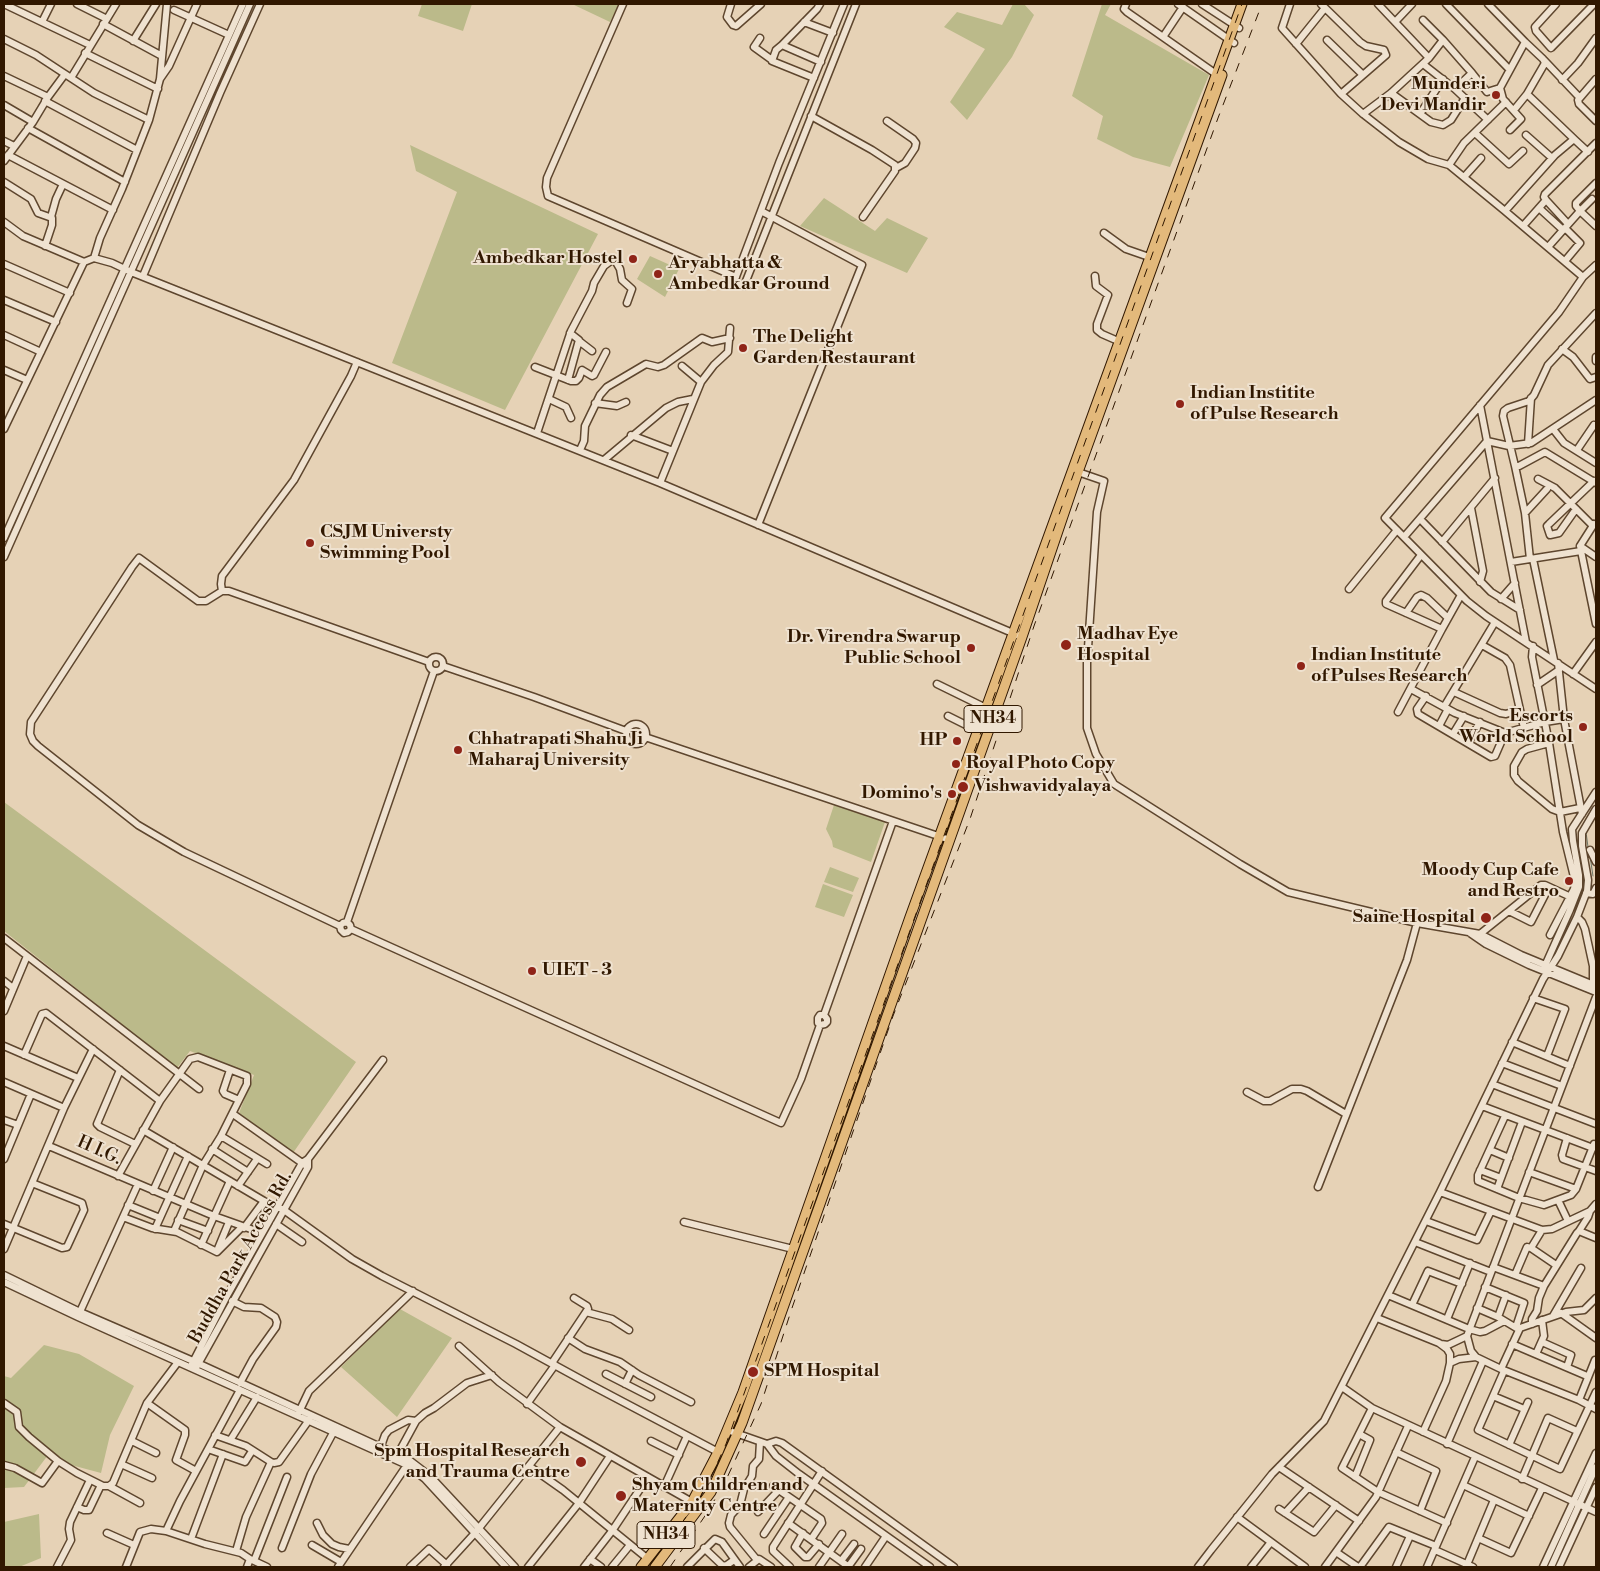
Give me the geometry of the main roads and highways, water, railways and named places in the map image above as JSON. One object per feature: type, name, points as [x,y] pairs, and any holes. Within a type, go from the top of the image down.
[{"type":"highway","name":"NH34","points":[[641,1567],[692,1502],[718,1452],[743,1392],[1118,341],[1232,42],[1242,4]]},
{"type":"highway","name":"NH34","points":[[1237,27],[1248,4]]},
{"type":"highway","name":"NH34","points":[[655,1567],[711,1492],[737,1435],[1022,637],[1216,74],[1232,42]]},
{"type":"highway","points":[[825,1158],[836,1161]]},
{"type":"waterway","points":[[1586,832],[1588,847]]},
{"type":"waterway","points":[[1590,856],[1593,876]]},
{"type":"railway","points":[[648,1567],[706,1488],[726,1444],[1242,4]]},
{"type":"railway","points":[[670,1567],[707,1513],[726,1480],[761,1404],[792,1308],[893,1016],[970,819],[1034,626],[1218,118],[1262,4]]},
{"type":"place","name":"Munderi Devi Mandir","points":[[1496,95]]},
{"type":"place","name":"Ambedkar Hostel","points":[[633,259]]},
{"type":"place","name":"Aryabhatta & Ambedkar Ground","points":[[658,274]]},
{"type":"place","name":"The Delight Garden Restaurant","points":[[743,348]]},
{"type":"place","name":"Indian Institite of Pulse Research","points":[[1180,404]]},
{"type":"place","name":"CSJM Universty Swimming Pool","points":[[310,543]]},
{"type":"place","name":"Madhav Eye Hospital","points":[[1066,645]]},
{"type":"place","name":"Dr. Virendra Swarup Public School","points":[[971,648]]},
{"type":"place","name":"Indian Institute of Pulses Research","points":[[1301,666]]},
{"type":"place","name":"Escorts World School","points":[[1583,727]]},
{"type":"place","name":"HP","points":[[957,741]]},
{"type":"place","name":"Chhatrapati Shahu Ji Maharaj University","points":[[458,750]]},
{"type":"place","name":"Royal Photo Copy","points":[[956,764]]},
{"type":"place","name":"Vishwavidyalaya","points":[[963,787]]},
{"type":"place","name":"Domino's","points":[[952,794]]},
{"type":"place","name":"Moody Cup Cafe and Restro","points":[[1569,881]]},
{"type":"place","name":"Saine Hospital","points":[[1486,918]]},
{"type":"place","name":"UIET - 3","points":[[532,971]]},
{"type":"place","name":"SPM Hospital","points":[[753,1372]]},
{"type":"place","name":"Spm Hospital Research and Trauma Centre","points":[[581,1462]]},
{"type":"place","name":"Shyam Children and Maternity Centre","points":[[621,1496]]}]
